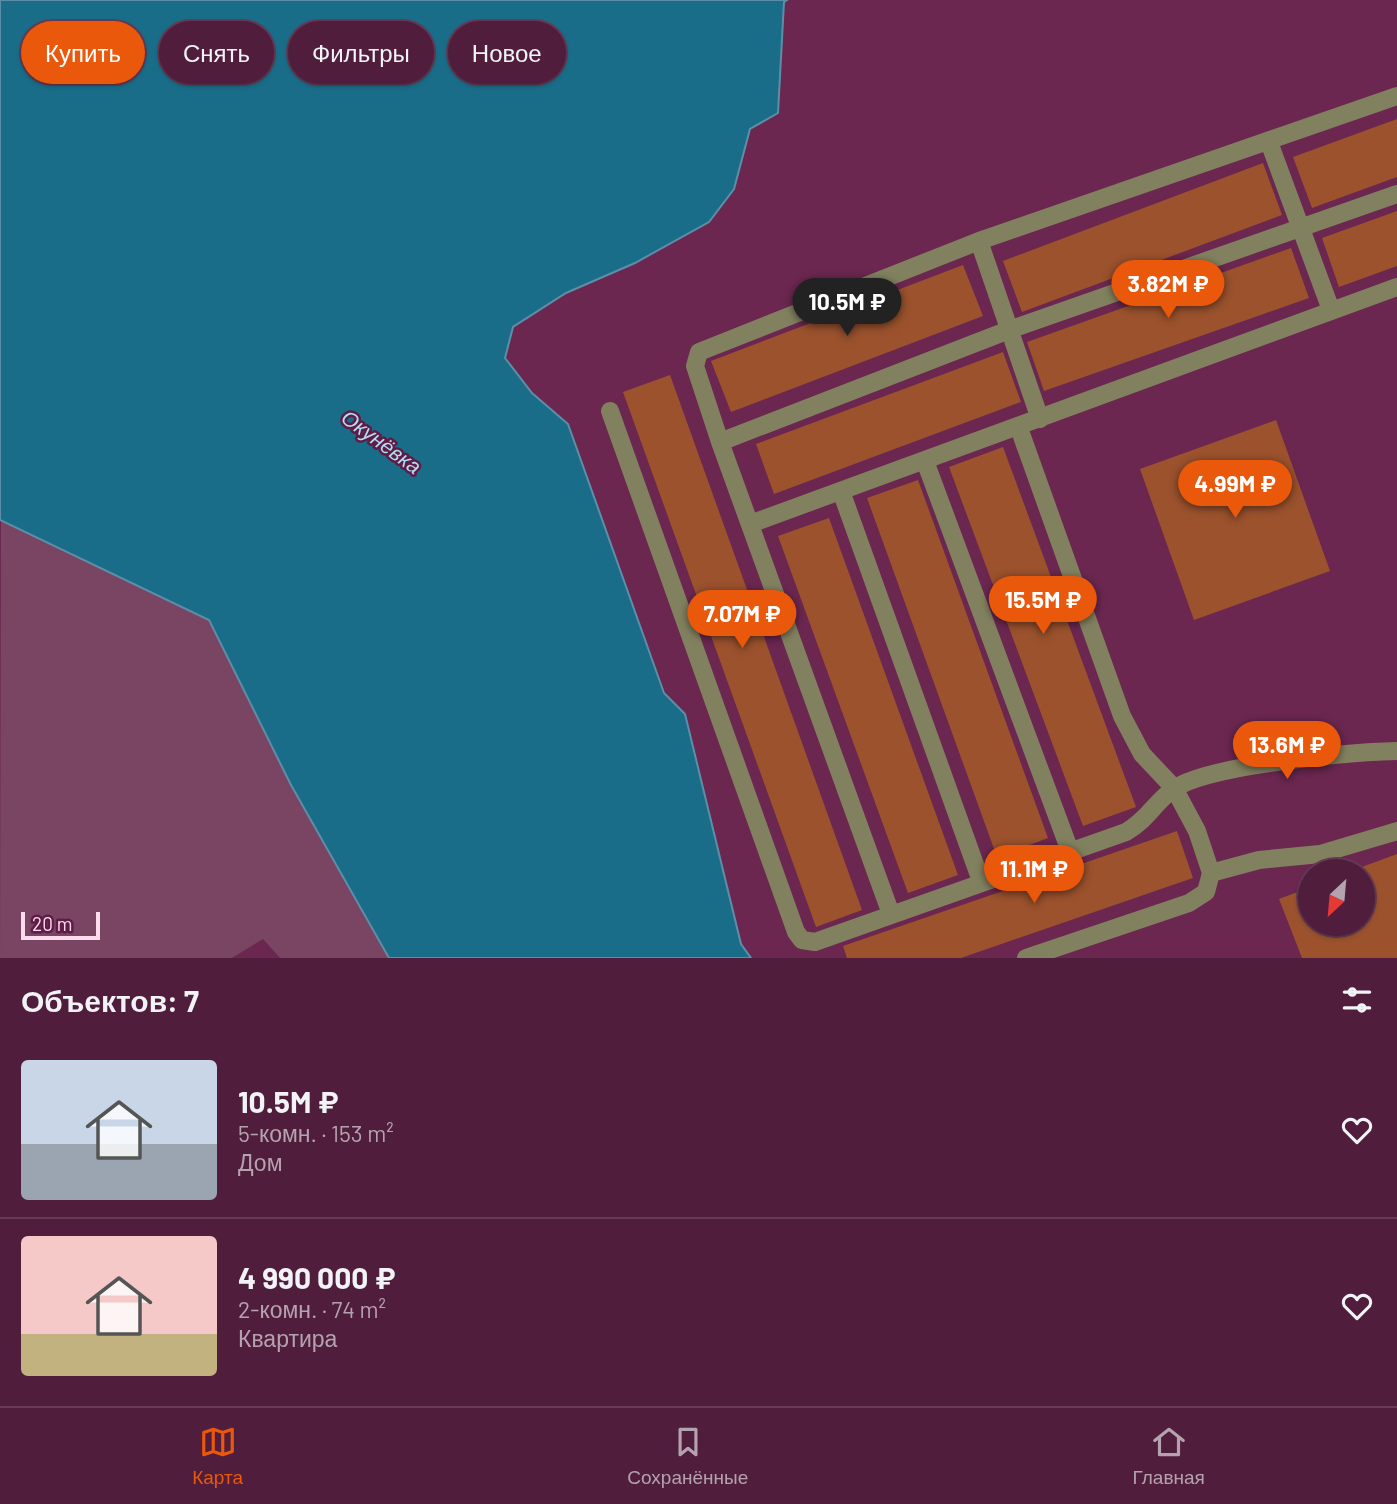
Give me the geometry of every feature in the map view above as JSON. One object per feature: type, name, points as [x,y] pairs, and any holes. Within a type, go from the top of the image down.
[{"type":"street","points":[[891,914],[720,442],[695,366],[699,352],[979,241],[1397,96]]},
{"type":"street","points":[[1269,142],[1331,310]]},
{"type":"street","points":[[720,442],[1009,330],[1397,194]]},
{"type":"street","points":[[979,241],[1040,419]]},
{"type":"street","points":[[750,524],[1019,428],[1397,287]]},
{"type":"street","points":[[610,411],[796,932],[803,940],[815,942],[981,881],[1126,832],[1144,822],[1174,788],[1212,775],[1370,751],[1397,751]]},
{"type":"street","points":[[1019,428],[1122,716],[1142,754],[1174,788],[1197,831],[1211,873],[1206,892],[1189,903],[1026,958]]},
{"type":"street","points":[[925,461],[1070,851]]},
{"type":"street","points":[[841,491],[981,881]]},
{"type":"street","points":[[1211,873],[1259,860],[1320,854],[1397,831]]},
{"type":"shaded area","points":[[1,520],[209,620],[291,785],[389,958],[280,958],[263,939],[232,958],[0,958]]},
{"type":"water","name":"Окунёвка","points":[[0,0],[787,0],[784,2],[778,113],[750,129],[734,189],[709,222],[635,263],[566,293],[513,327],[505,358],[532,393],[568,424],[664,693],[685,714],[741,944],[751,958],[389,958],[291,785],[209,620],[0,520]]},
{"type":"building","points":[[1397,119],[1397,177],[1312,208],[1293,157]]},
{"type":"building","points":[[1263,163],[1282,215],[1022,312],[1003,261]]},
{"type":"building","points":[[1397,211],[1397,266],[1339,287],[1322,238]]},
{"type":"building","points":[[1291,248],[1309,298],[1044,391],[1027,342]]},
{"type":"building","points":[[963,265],[983,316],[731,412],[711,361]]},
{"type":"building","points":[[1003,352],[1021,402],[774,494],[756,444]]},
{"type":"building","points":[[670,375],[862,910],[816,927],[623,392]]},
{"type":"building","points":[[1276,420],[1330,571],[1194,620],[1140,469]]},
{"type":"building","points":[[1003,447],[1136,807],[1083,826],[949,467]]},
{"type":"building","points":[[918,480],[1048,838],[997,857],[867,498]]},
{"type":"building","points":[[829,518],[958,875],[908,893],[778,536]]},
{"type":"building","points":[[1177,831],[1193,878],[961,958],[847,958],[843,946]]},
{"type":"building","points":[[1397,854],[1397,958],[1302,958],[1279,899],[1298,892],[1298,936],[1376,936],[1376,862]]}]
